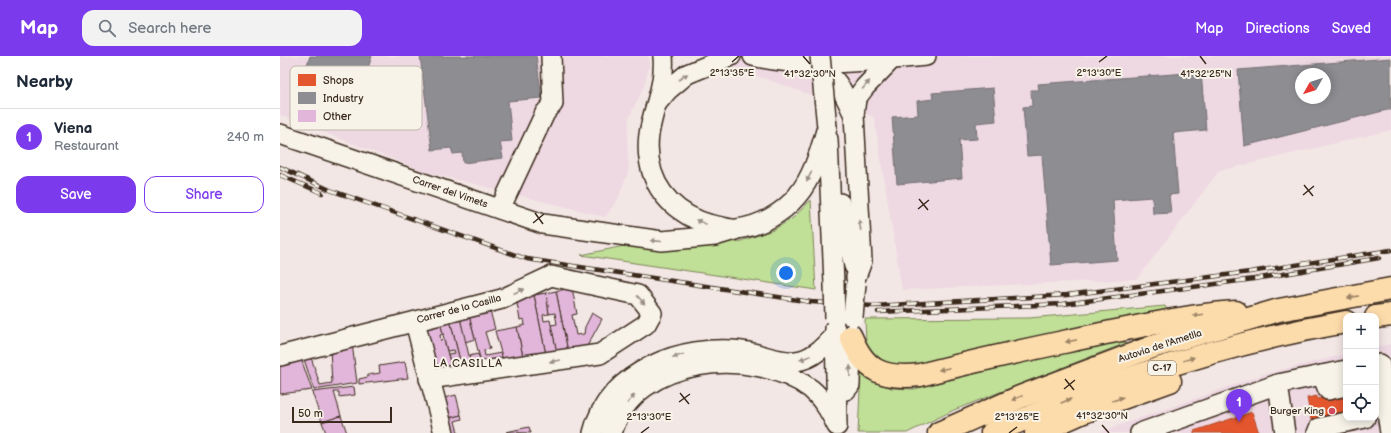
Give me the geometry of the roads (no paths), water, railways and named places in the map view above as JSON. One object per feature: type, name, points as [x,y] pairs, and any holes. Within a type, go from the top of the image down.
[{"type":"highway","name":"Autovia de l'Ametlla","points":[[939,433],[978,414],[1090,369],[1212,328],[1279,310],[1391,289]]},
{"type":"highway","points":[[844,327],[866,364],[876,371],[900,377],[920,375],[1045,346],[1198,315],[1279,310]]},
{"type":"highway","points":[[1379,317],[1391,315]]},
{"type":"highway","points":[[1036,433],[1081,413],[1157,385],[1231,360],[1303,341],[1343,323]]},
{"type":"highway","name":"C-17","points":[[992,433],[1076,397],[1161,368],[1243,344],[1343,323]]},
{"type":"highway","points":[[1049,433],[1081,413]]},
{"type":"street","points":[[500,209],[545,113],[553,104],[551,56]]},
{"type":"street","points":[[663,56],[663,77],[648,131],[647,144],[656,183],[665,197],[677,208],[693,219],[711,226],[735,230]]},
{"type":"street","points":[[656,105],[668,90],[687,74],[731,56]]},
{"type":"street","points":[[754,56],[776,62],[814,58],[889,58],[926,56]]},
{"type":"street","points":[[814,58],[838,83],[854,116]]},
{"type":"street","points":[[814,58],[827,127],[834,284],[844,327],[850,385],[838,400],[838,429]]},
{"type":"street","points":[[593,433],[595,422],[604,403],[625,382],[649,367],[690,353],[715,349],[743,351],[781,360],[795,361],[806,359],[815,354],[844,327],[862,261],[862,236],[854,116],[856,99],[889,58]]},
{"type":"street","name":"Carrer del Vimets","points":[[280,134],[543,224],[662,241],[715,236],[757,224],[773,217],[797,196],[807,182],[817,160],[827,127]]},
{"type":"street","points":[[830,184],[841,205],[856,280]]},
{"type":"street","name":"Carrer de la Casilla","points":[[280,356],[502,299],[551,276],[638,295],[652,313],[646,324],[600,354],[429,380]]},
{"type":"street","points":[[415,322],[444,433]]},
{"type":"street","points":[[612,433],[623,409],[646,385],[685,368],[715,363],[760,367],[797,380],[820,398],[838,429]]},
{"type":"street","points":[[1382,363],[1390,433]]},
{"type":"street","points":[[1140,433],[1273,386],[1343,371]]},
{"type":"street","points":[[1322,375],[1328,390],[1343,387]]},
{"type":"street","points":[[1273,386],[1273,433]]},
{"type":"street","points":[[1273,386],[1285,433]]},
{"type":"street","points":[[1189,433],[1185,423],[1235,406],[1242,397]]},
{"type":"street","points":[[1317,433],[1319,428],[1351,421]]},
{"type":"railway","points":[[280,167],[330,190],[527,259],[811,302],[873,306],[1067,295],[1250,272],[1391,250]]},
{"type":"railway","points":[[280,175],[322,193]]},
{"type":"railway","points":[[878,312],[1063,304],[1254,279],[1379,258]]},
{"type":"place","name":"Burger King","points":[[1332,411]]},
{"type":"place","name":"Viena","points":[[1239,422]]},
{"type":"district","name":"LA CASILLA","points":[[468,363]]}]
